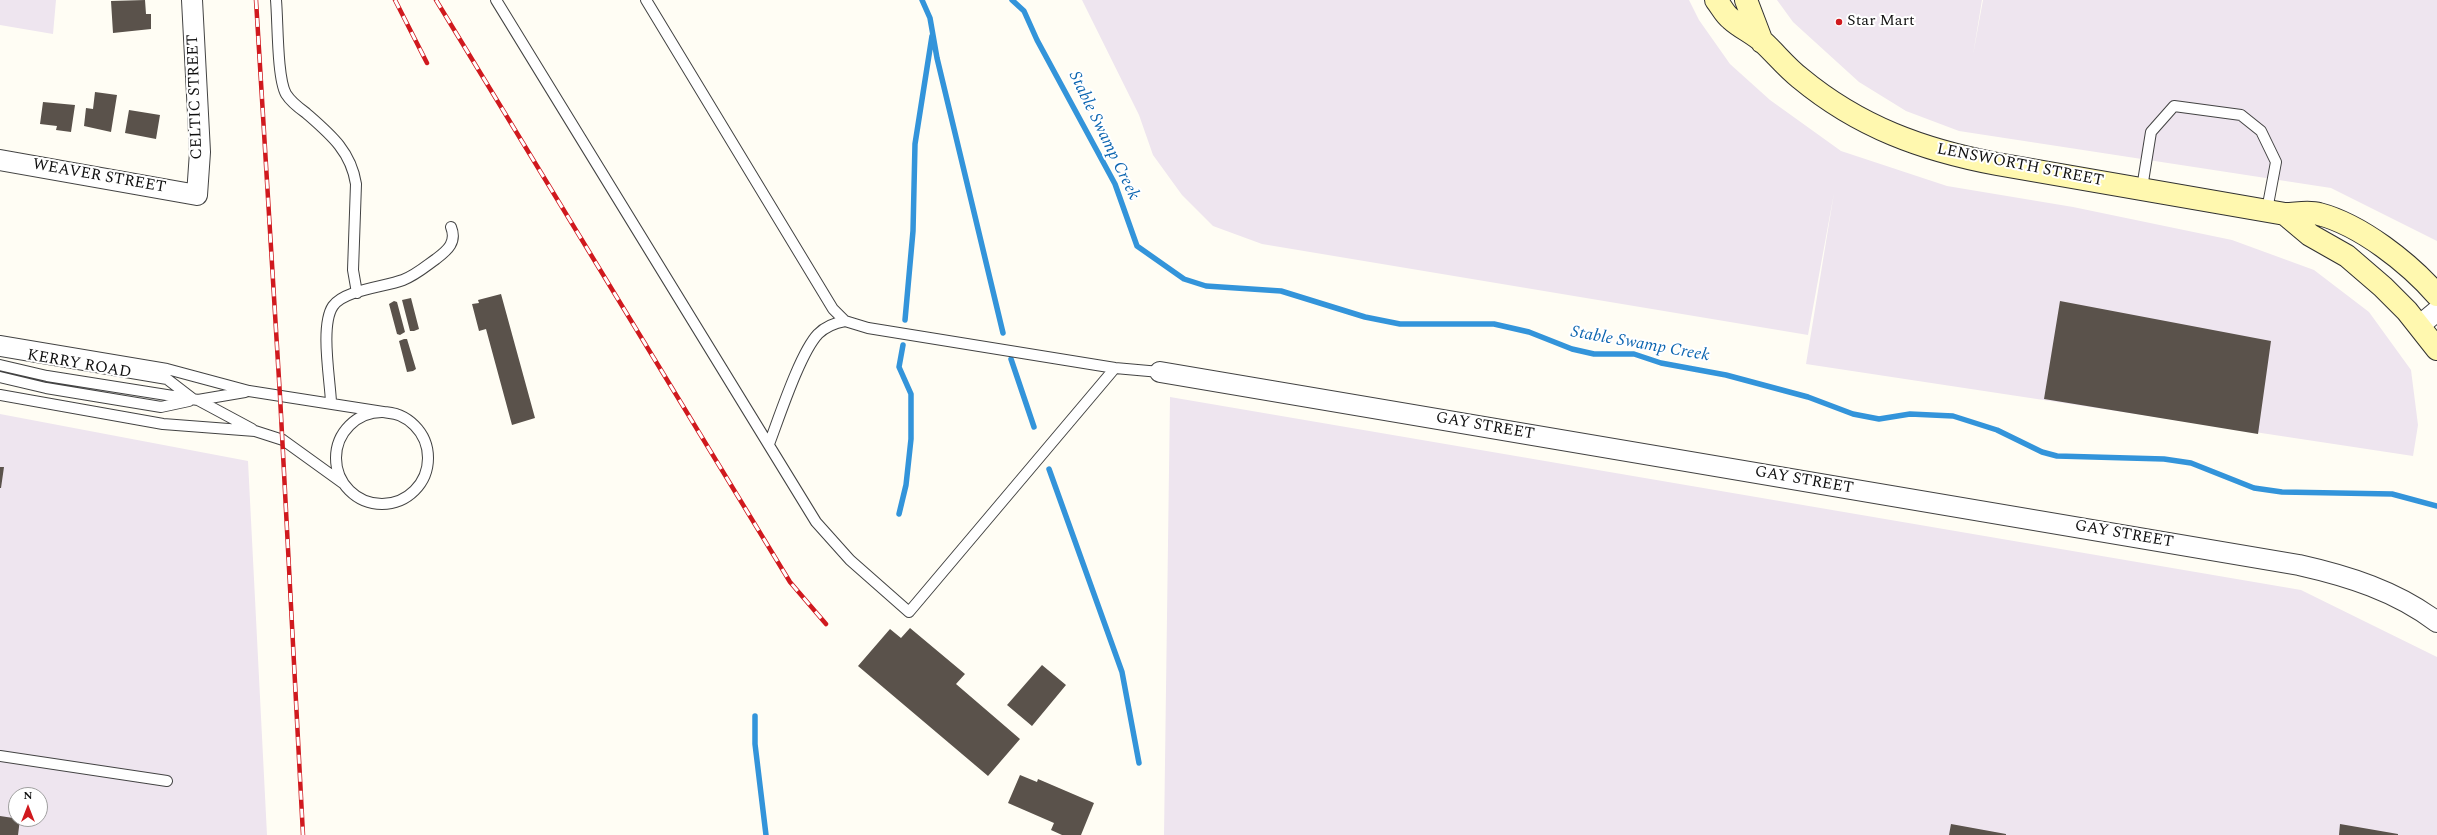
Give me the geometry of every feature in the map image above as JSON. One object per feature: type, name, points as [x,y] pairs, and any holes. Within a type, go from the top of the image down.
[{"type":"main road","name":"LENSWORTH STREET","points":[[1716,0],[1730,19],[1762,42],[1798,77],[1818,93],[1844,110],[1903,139],[1966,158],[2276,212],[2318,214],[2368,237],[2407,264],[2437,295]]},
{"type":"main road","name":"LENSWORTH STREET","points":[[1746,0],[1762,42]]},
{"type":"main road","points":[[2276,212],[2310,235],[2347,256],[2364,270],[2408,311],[2437,350]]},
{"type":"street","name":"CELTIC STREET","points":[[192,0],[200,152],[197,194]]},
{"type":"street","name":"WEAVER STREET","points":[[0,160],[197,194]]},
{"type":"street","points":[[2419,326],[2437,311]]},
{"type":"street","name":"GAY STREET","points":[[1160,372],[2300,565],[2345,577],[2388,592],[2437,622]]},
{"type":"lane","points":[[276,0],[283,88],[291,101],[334,136],[341,146],[354,174],[356,184],[353,270],[357,293]]},
{"type":"lane","points":[[496,0],[816,522],[850,560],[909,612],[1115,368]]},
{"type":"lane","points":[[646,0],[833,309],[845,321],[868,328],[1115,368],[1160,372]]},
{"type":"lane","points":[[2142,188],[2151,132],[2174,106],[2241,115],[2261,131],[2276,162],[2276,212]]},
{"type":"lane","points":[[331,402],[327,320],[333,305],[340,299],[402,280],[415,274],[450,248],[454,237],[451,227]]},
{"type":"lane","points":[[768,444],[804,357],[812,342],[828,325],[845,321]]},
{"type":"lane","points":[[0,341],[167,369],[249,391],[331,402],[396,414],[410,421],[419,430],[427,444],[429,458],[426,474],[421,484],[405,498],[390,504],[370,503],[356,496],[344,484],[283,440],[255,431],[197,400],[167,380],[0,350]]},
{"type":"lane","name":"KERRY ROAD","points":[[0,365],[47,376],[197,400]]},
{"type":"lane","points":[[0,378],[46,388],[161,407],[249,391]]},
{"type":"lane","points":[[0,395],[163,424],[255,431]]},
{"type":"lane","points":[[344,484],[336,464],[337,448],[344,431],[364,415],[380,412],[396,414]]},
{"type":"lane","points":[[0,756],[167,781]]},
{"type":"shaded area","points":[[0,0],[56,0],[53,34],[0,25]]},
{"type":"shaded area","points":[[1082,0],[1689,0],[1699,20],[1730,64],[1770,100],[1841,151],[1947,186],[2073,207],[2232,240],[2314,270],[2369,312],[2411,370],[2418,425],[2413,456],[1806,364],[1834,193],[1808,335],[1262,244],[1213,226],[1182,195],[1153,155],[1139,115]]},
{"type":"shaded area","points":[[1777,0],[1982,0],[1973,55],[1983,0],[2437,0],[2437,241],[2331,188],[1959,131],[1906,111],[1859,82],[1793,22]]},
{"type":"shaded area","points":[[1170,397],[2301,590],[2437,657],[2437,835],[1164,835]]},
{"type":"shaded area","points":[[0,414],[248,461],[267,835],[0,835]]},
{"type":"building","points":[[145,0],[146,14],[151,14],[151,29],[113,33],[111,1]]},
{"type":"building","points":[[95,92],[117,95],[111,132],[84,126],[86,108],[93,109]]},
{"type":"building","points":[[43,102],[75,105],[71,132],[56,130],[57,126],[40,124]]},
{"type":"building","points":[[129,110],[160,115],[156,139],[125,133]]},
{"type":"building","points":[[501,294],[535,418],[512,425],[486,329],[479,331],[472,304],[479,303],[478,300]]},
{"type":"building","points":[[411,298],[419,329],[414,331],[410,331],[402,300]]},
{"type":"building","points":[[394,301],[397,302],[405,332],[400,335],[397,334],[389,304]]},
{"type":"building","points":[[2060,301],[2271,341],[2258,434],[2044,399]]},
{"type":"building","points":[[407,339],[416,369],[413,371],[407,372],[399,341]]},
{"type":"building","points":[[0,467],[4,467],[1,488],[0,488]]},
{"type":"building","points":[[910,628],[965,674],[956,684],[1020,739],[988,776],[858,666],[890,629],[901,638]]},
{"type":"building","points":[[1042,665],[1066,685],[1032,726],[1007,705]]},
{"type":"building","points":[[1020,775],[1037,782],[1038,779],[1094,803],[1081,835],[1062,835],[1051,830],[1054,823],[1008,803]]},
{"type":"building","points":[[0,816],[8,817],[8,827],[19,827],[18,835],[0,835]]},
{"type":"building","points":[[1951,824],[2006,834],[2006,835],[1949,835]]},
{"type":"building","points":[[2340,824],[2398,834],[2398,835],[2339,835]]},
{"type":"waterway","points":[[922,0],[930,18],[937,58],[1003,333]]},
{"type":"waterway","name":"Stable Swamp Creek","points":[[1012,0],[1024,11],[1037,40],[1115,184],[1137,246],[1184,279],[1206,286],[1281,291],[1365,317],[1400,324],[1494,324],[1529,332],[1572,349],[1594,354],[1634,354],[1661,363],[1726,375],[1808,397],[1853,414],[1879,419],[1910,414],[1953,416],[1997,430],[2042,452],[2057,456],[2164,459],[2191,463],[2254,488],[2282,492],[2392,494],[2437,506]]},
{"type":"waterway","points":[[905,320],[913,231],[915,144],[932,36]]},
{"type":"waterway","points":[[899,514],[906,485],[911,439],[911,394],[899,367],[903,345]]},
{"type":"waterway","points":[[1011,359],[1034,427]]},
{"type":"waterway","points":[[1049,469],[1122,672],[1139,763]]},
{"type":"waterway","points":[[755,716],[755,744],[766,835]]},
{"type":"railway","points":[[256,0],[280,396],[303,835]]},
{"type":"railway","points":[[395,0],[427,63]]},
{"type":"railway","points":[[436,0],[790,582],[826,624]]},
{"type":"place","name":"Star Mart","points":[[1839,22]]}]
